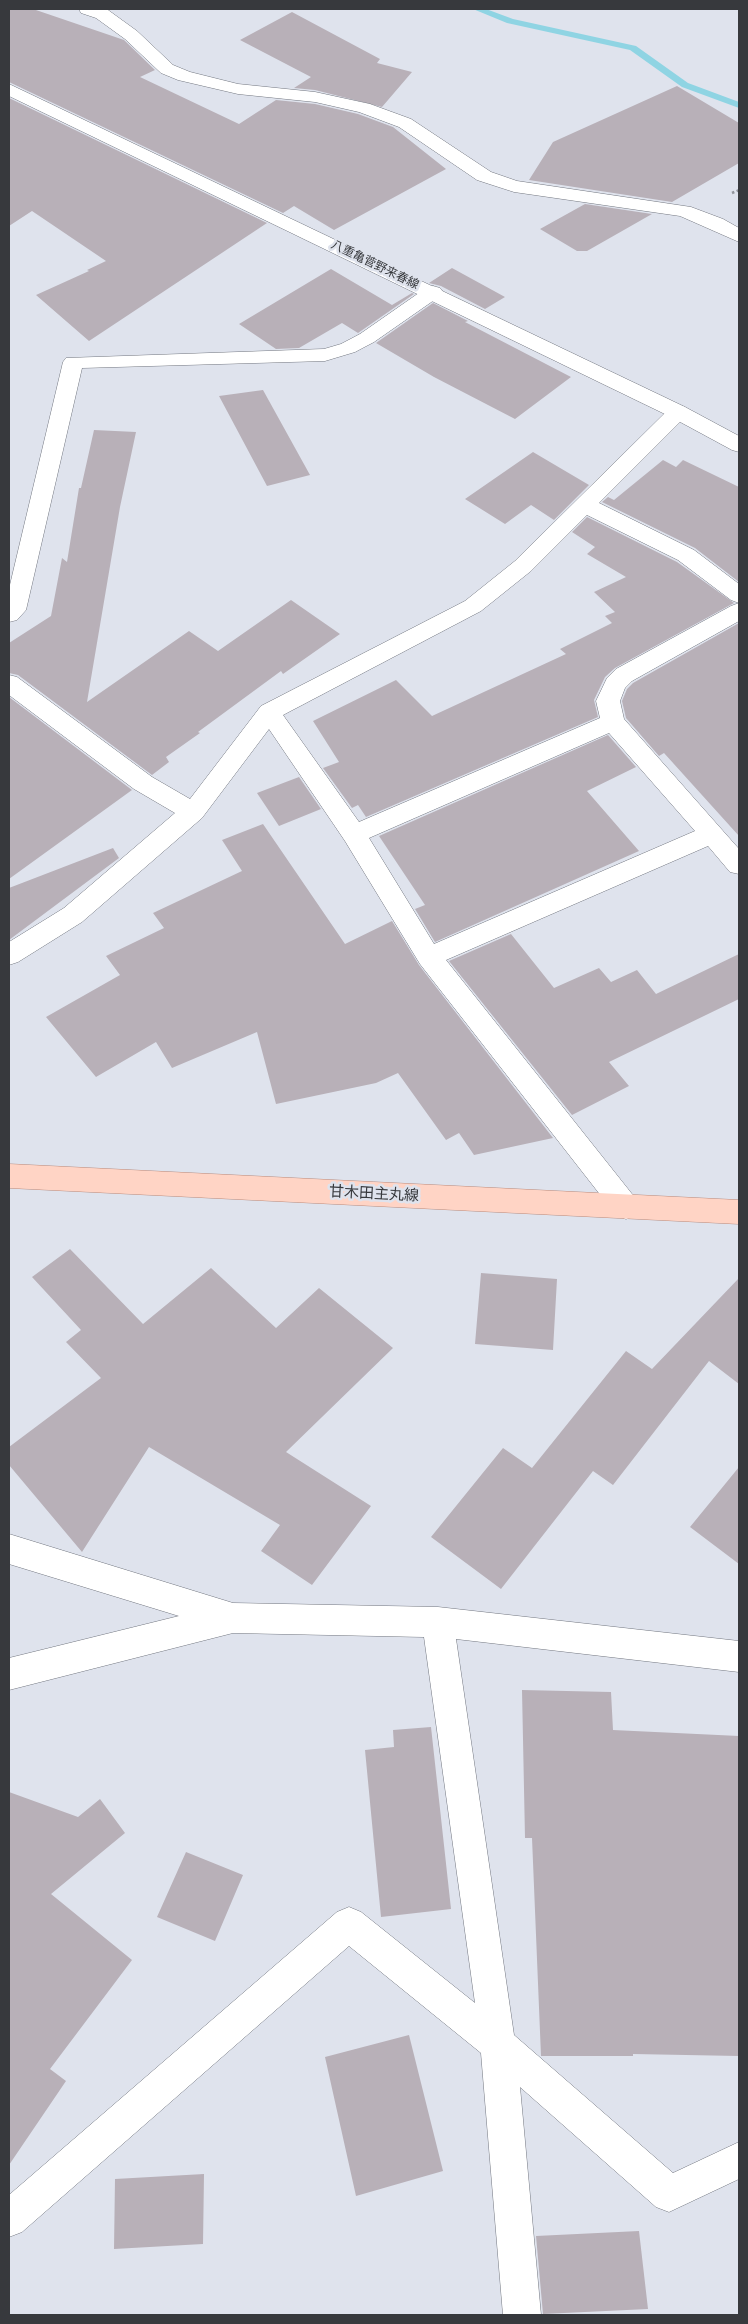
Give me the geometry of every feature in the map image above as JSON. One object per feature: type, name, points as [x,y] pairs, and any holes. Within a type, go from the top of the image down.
[{"type":"main road","name":"甘木田主丸線","points":[[9,1176],[739,1212]]},
{"type":"street","points":[[87,9],[102,14],[130,35],[167,69],[184,76],[238,89],[315,97],[364,108],[405,123],[484,176],[514,186],[684,211],[716,223],[739,236]]},
{"type":"street","name":"八重亀菅野来春線","points":[[9,89],[433,292],[678,412],[739,445]]},
{"type":"street","points":[[9,614],[15,610],[73,362],[324,355],[348,348],[367,338],[433,292]]},
{"type":"street","points":[[9,955],[73,915],[193,812],[269,712],[473,606],[523,566],[678,412]]},
{"type":"street","points":[[584,504],[686,555],[739,595]]},
{"type":"street","points":[[739,611],[624,675],[615,684],[608,701],[613,722],[739,865]]},
{"type":"street","points":[[9,683],[143,783],[193,812]]},
{"type":"street","points":[[269,712],[354,834],[429,957],[626,1207]]},
{"type":"street","points":[[354,834],[613,722]]},
{"type":"street","points":[[429,957],[712,834]]},
{"type":"street","points":[[9,1549],[233,1618]]},
{"type":"street","points":[[9,1674],[233,1618],[438,1622],[739,1656]]},
{"type":"street","points":[[438,1622],[498,2044],[522,2315]]},
{"type":"street","points":[[9,2219],[349,1924],[498,2044],[669,2194],[739,2160]]},
{"type":"building","points":[[9,9],[33,9],[124,40],[155,70],[140,77],[239,124],[276,100],[315,104],[358,114],[393,127],[446,169],[334,230],[294,206],[283,213],[9,82]]},
{"type":"building","points":[[292,12],[380,59],[377,63],[412,72],[382,107],[315,90],[294,88],[311,77],[240,40]]},
{"type":"building","points":[[677,86],[739,123],[739,163],[672,202],[529,180],[553,142]]},
{"type":"building","points":[[9,98],[267,223],[89,341],[36,295],[89,271],[87,270],[106,261],[32,211],[9,226]]},
{"type":"building","points":[[585,204],[652,214],[587,251],[577,251],[540,229]]},
{"type":"building","points":[[452,268],[505,297],[485,309],[441,286],[429,283]]},
{"type":"building","points":[[331,269],[392,305],[412,293],[414,294],[358,333],[342,323],[299,348],[276,349],[239,324]]},
{"type":"building","points":[[433,303],[468,321],[465,322],[571,377],[515,419],[434,377],[376,343]]},
{"type":"building","points":[[263,390],[310,475],[267,486],[219,396]]},
{"type":"building","points":[[94,430],[136,432],[120,507],[87,702],[189,631],[218,651],[291,600],[340,634],[283,674],[281,671],[198,732],[200,733],[166,757],[169,762],[152,775],[18,675],[9,673],[9,643],[51,616],[62,558],[67,562],[79,488],[81,488]]},
{"type":"building","points":[[533,452],[589,485],[554,520],[531,505],[505,524],[465,499]]},
{"type":"building","points":[[663,460],[676,467],[683,460],[739,487],[739,582],[695,548],[602,502],[608,497],[614,500]]},
{"type":"building","points":[[587,517],[677,562],[734,603],[615,668],[605,677],[594,700],[598,717],[366,817],[358,805],[352,808],[323,768],[339,762],[313,721],[396,680],[432,716],[566,654],[560,649],[612,623],[605,616],[615,612],[594,592],[626,577],[587,554],[595,547],[572,532]]},
{"type":"building","points":[[739,623],[739,836],[664,753],[659,756],[626,718],[622,701],[627,689],[633,683]]},
{"type":"building","points":[[9,697],[132,790],[9,879]]},
{"type":"building","points":[[608,735],[636,767],[587,791],[639,851],[435,942],[415,909],[425,905],[379,836]]},
{"type":"building","points":[[299,777],[321,809],[279,826],[257,793]]},
{"type":"building","points":[[263,824],[345,944],[392,921],[419,965],[553,1138],[474,1155],[459,1133],[446,1140],[398,1073],[376,1083],[276,1104],[257,1032],[172,1068],[156,1042],[96,1077],[46,1017],[120,975],[106,956],[164,928],[153,913],[242,871],[222,840]]},
{"type":"building","points":[[113,848],[119,858],[9,940],[9,888]]},
{"type":"building","points":[[511,934],[554,988],[599,968],[611,982],[637,970],[656,994],[739,954],[739,999],[609,1062],[629,1086],[572,1115],[449,961]]},
{"type":"building","points":[[70,1249],[143,1324],[211,1268],[276,1328],[319,1288],[393,1348],[286,1452],[371,1506],[312,1585],[261,1551],[280,1525],[149,1447],[82,1552],[9,1465],[9,1447],[101,1378],[66,1342],[81,1330],[32,1277]]},
{"type":"building","points":[[481,1273],[557,1279],[553,1350],[475,1344]]},
{"type":"building","points":[[739,1278],[739,1384],[709,1361],[613,1485],[593,1471],[501,1589],[431,1537],[503,1448],[532,1468],[626,1351],[652,1369]]},
{"type":"building","points":[[739,1467],[739,1564],[690,1527]]},
{"type":"building","points":[[522,1690],[611,1692],[613,1730],[739,1736],[739,2056],[633,2054],[633,2056],[541,2056],[532,1838],[525,1838]]},
{"type":"building","points":[[431,1727],[451,1909],[381,1917],[365,1750],[394,1747],[393,1730]]},
{"type":"building","points":[[9,1792],[78,1817],[100,1799],[125,1833],[51,1894],[132,1960],[50,2069],[66,2081],[9,2165]]},
{"type":"building","points":[[186,1852],[243,1875],[215,1941],[157,1917]]},
{"type":"building","points":[[409,2035],[443,2171],[356,2196],[325,2057]]},
{"type":"building","points":[[204,2174],[203,2244],[114,2249],[115,2179]]},
{"type":"building","points":[[639,2231],[648,2309],[543,2314],[536,2236]]},
{"type":"waterway","points":[[478,9],[510,21],[633,48],[685,85],[739,105]]}]
